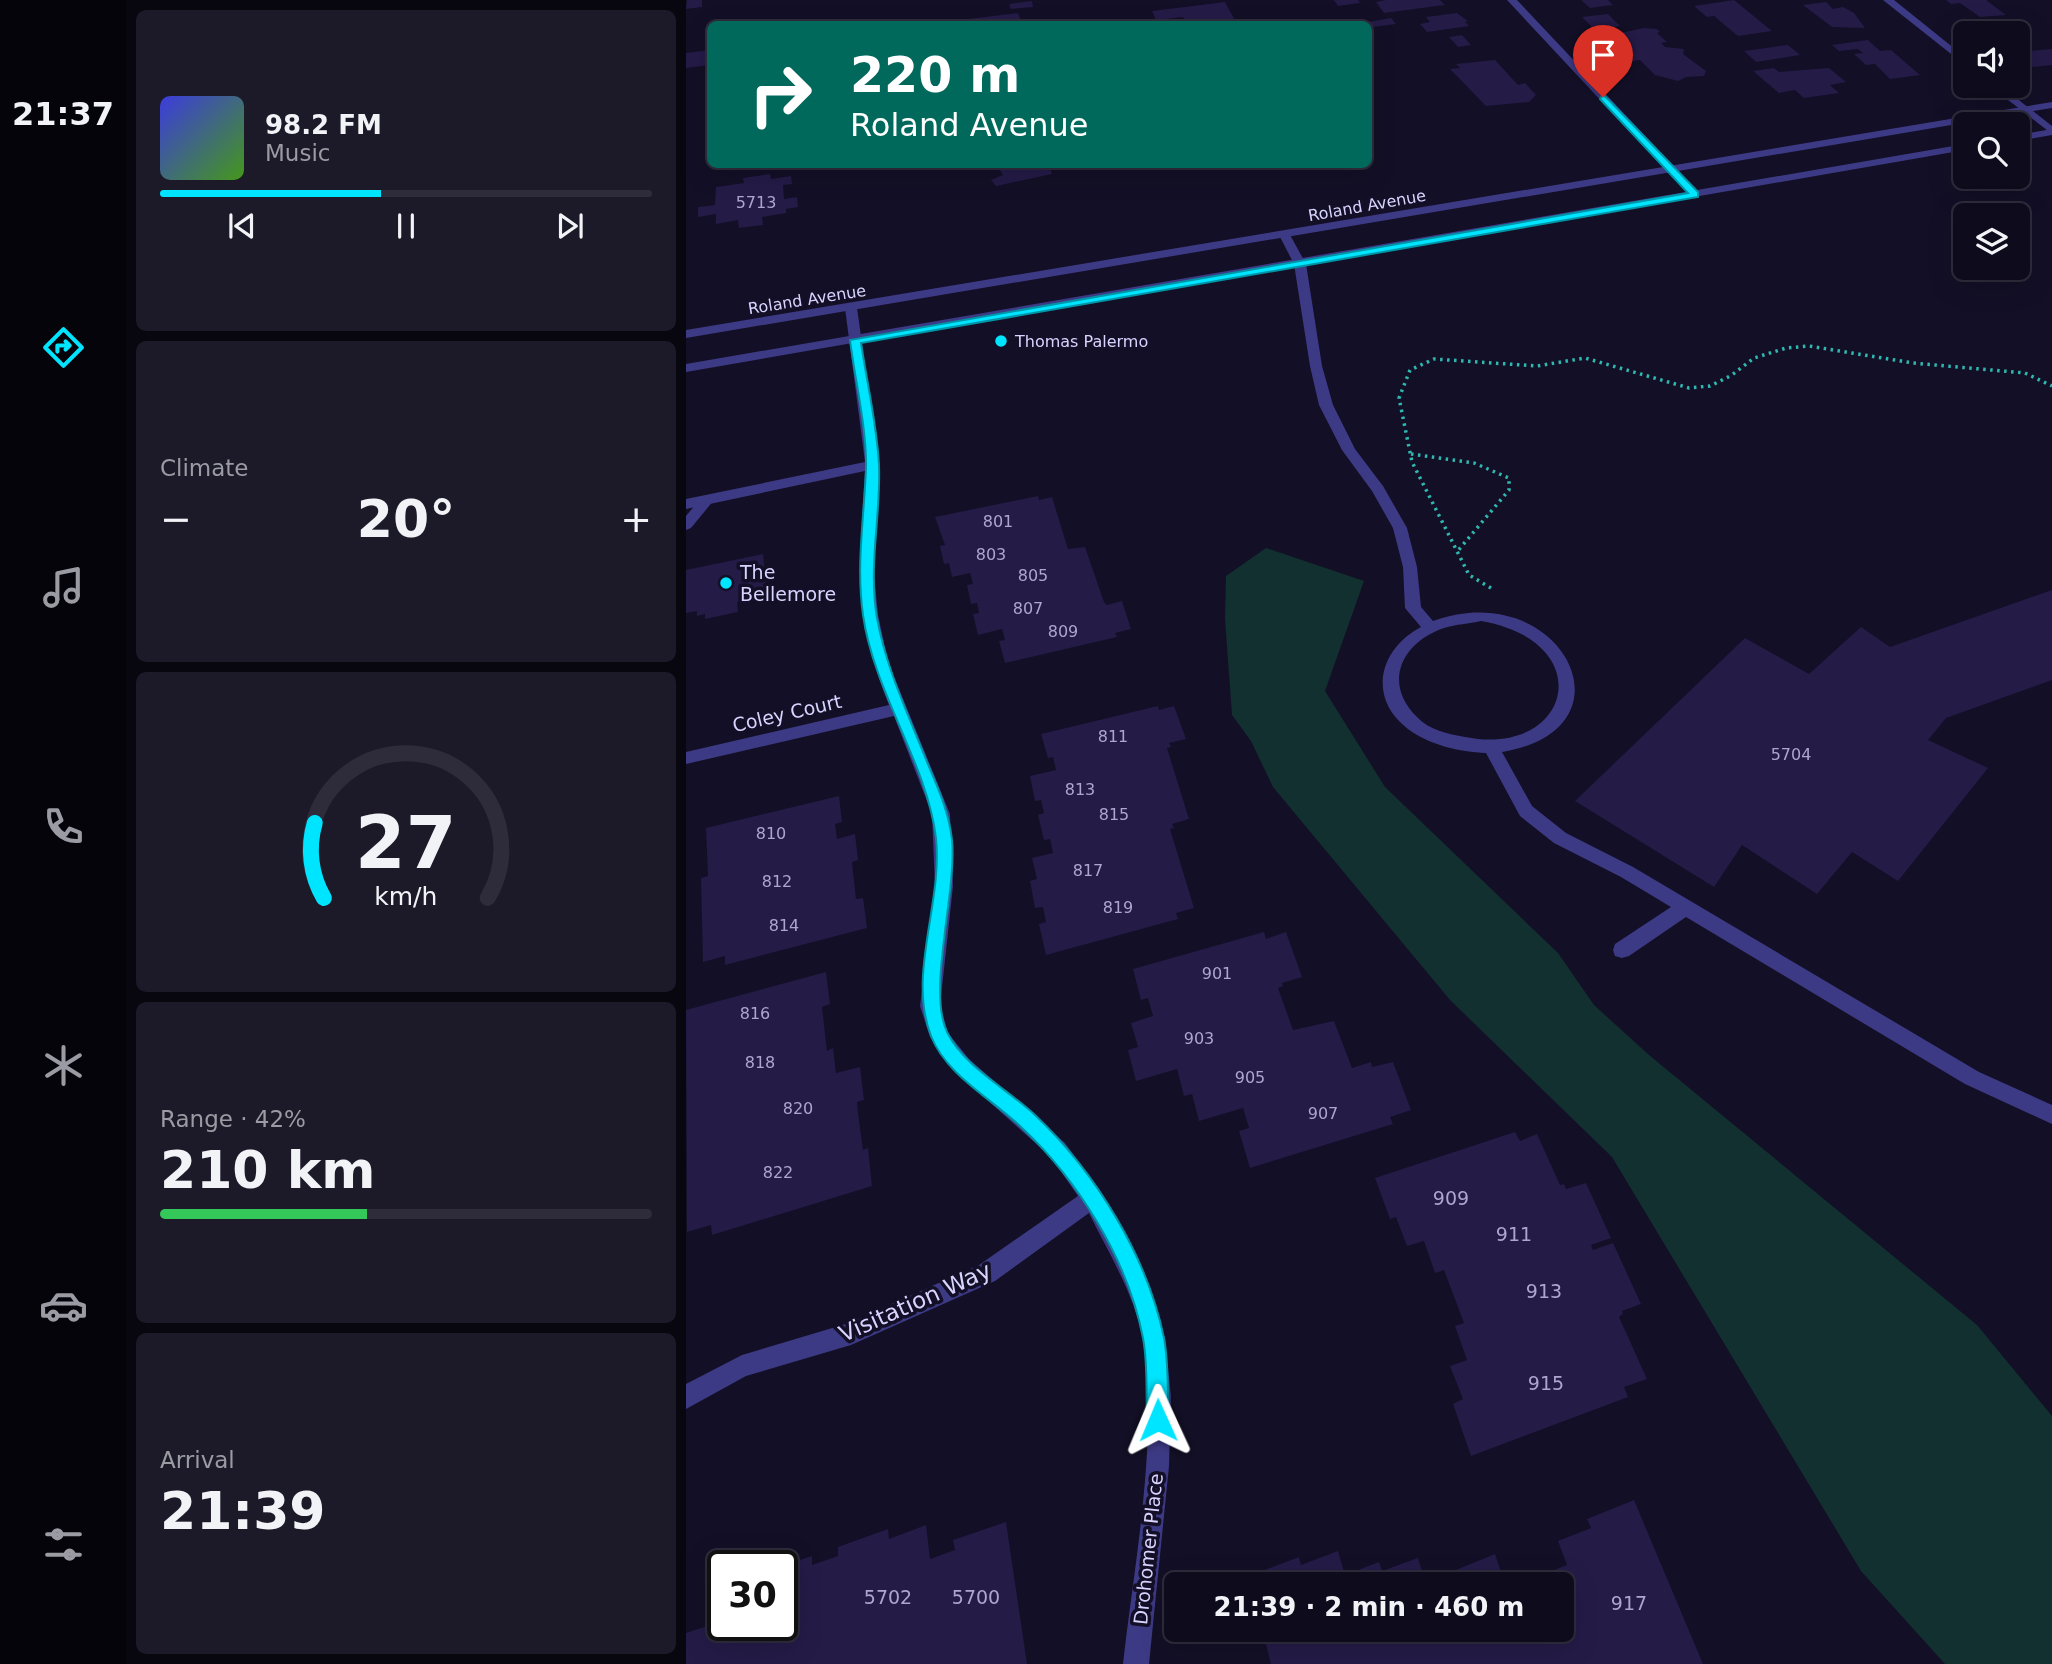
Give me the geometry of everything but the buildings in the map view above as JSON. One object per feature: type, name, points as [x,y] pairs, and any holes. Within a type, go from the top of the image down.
[{"type":"street","points":[[1513,0],[1695,195]]},
{"type":"street","points":[[1888,0],[1953,52]]},
{"type":"street","points":[[2010,98],[2052,131]]},
{"type":"street","name":"Roland Avenue","points":[[686,334],[2052,106]]},
{"type":"street","points":[[2030,136],[2052,131]]},
{"type":"street","points":[[686,368],[1953,149]]},
{"type":"street","points":[[1285,235],[1300,264],[1316,366],[1326,405],[1349,450],[1378,489],[1401,528],[1410,566],[1413,608],[1429,625]]},
{"type":"street","name":"Drohomer Place","points":[[850,308],[872,465],[866,565],[870,615],[880,662],[942,824],[944,886],[930,1006],[940,1037],[962,1065],[1058,1150],[1092,1198],[1138,1286],[1154,1339],[1159,1397],[1157,1466],[1136,1664]]},
{"type":"street","points":[[686,504],[872,465]]},
{"type":"street","points":[[686,525],[707,500]]},
{"type":"street","points":[[1481,616],[1509,621],[1532,631],[1552,645],[1564,663],[1569,684],[1566,702],[1556,719],[1539,733],[1517,743],[1491,747],[1461,745],[1432,736],[1409,720],[1394,700],[1389,678],[1394,657],[1408,639],[1429,625],[1454,618],[1481,616]]},
{"type":"street","name":"Coley Court","points":[[686,758],[898,709]]},
{"type":"street","points":[[1491,747],[1526,811],[1560,838],[1686,907],[1972,1078],[2052,1115]]},
{"type":"street","points":[[1622,950],[1686,907]]},
{"type":"street","name":"Visitation Way","points":[[686,1397],[742,1366],[852,1334],[987,1273],[1092,1198]]},
{"type":"path","points":[[1492,588],[1469,575],[1456,553],[1411,454],[1399,398],[1410,370],[1434,359],[1537,366],[1585,358],[1614,364],[1663,383],[1689,388],[1710,386],[1732,375],[1754,358],[1786,348],[1809,346],[1913,363],[2025,373],[2052,386]]},
{"type":"path","points":[[1411,454],[1473,462],[1496,469],[1509,478],[1509,490],[1456,553]]},
{"type":"green space","points":[[1266,548],[1364,581],[1325,691],[1385,787],[1558,953],[1594,1005],[1649,1055],[1977,1325],[2052,1416],[2052,1664],[1945,1664],[1861,1571],[1612,1157],[1450,1000],[1273,787],[1251,741],[1232,715],[1225,619],[1226,576]]},
{"type":"place","name":"Thomas Palermo","points":[[1001,341]]},
{"type":"place","name":"The Bellemore","points":[[726,583]]},
{"type":"route","points":[[1158,1420],[1159,1397],[1154,1339],[1138,1286],[1114,1237],[1092,1198],[1058,1150],[962,1065],[940,1037],[930,1006],[932,967],[944,886],[944,843],[940,814],[880,662],[870,615],[866,565],[872,465],[855,340],[1695,195],[1603,97]]}]
